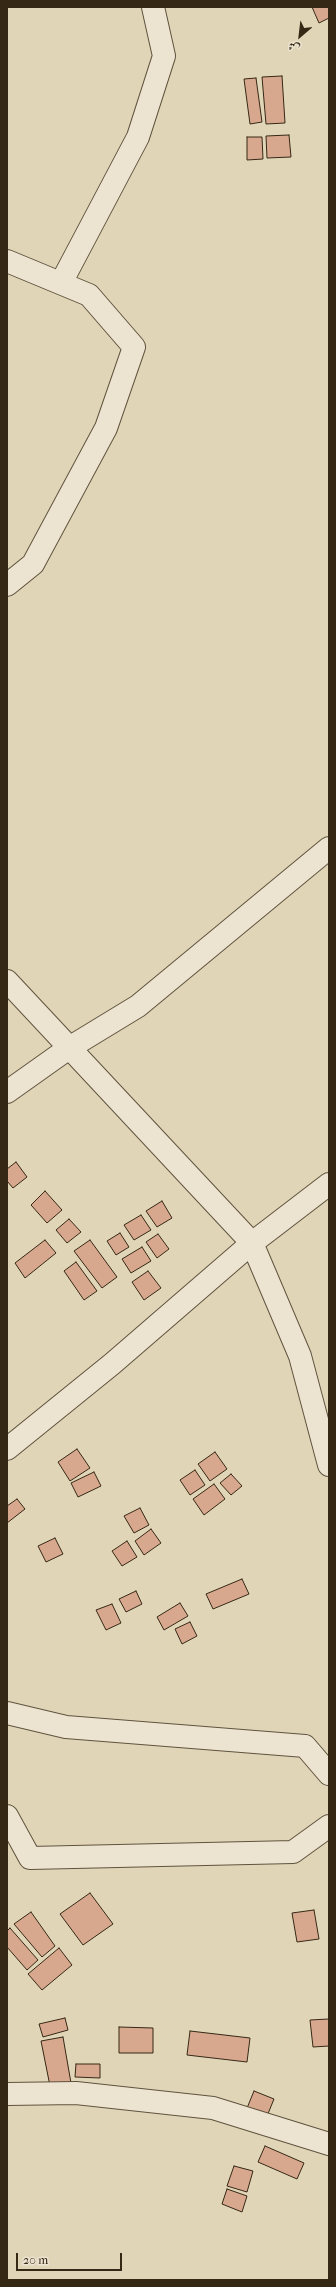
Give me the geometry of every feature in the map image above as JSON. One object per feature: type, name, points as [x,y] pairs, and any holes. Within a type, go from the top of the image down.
[{"type":"street","points":[[61,284],[138,138],[164,56],[153,7]]},
{"type":"street","points":[[7,585],[33,564],[106,428],[134,347],[89,295],[8,264]]},
{"type":"street","points":[[7,1092],[69,1048],[138,1006],[329,848]]},
{"type":"street","points":[[7,981],[252,1243],[300,1356],[329,1464]]},
{"type":"street","points":[[7,1449],[112,1364],[252,1243],[324,1191]]},
{"type":"street","points":[[7,1713],[66,1727],[305,1746],[329,1774]]},
{"type":"street","points":[[7,1816],[30,1858],[293,1852],[329,1826]]},
{"type":"street","points":[[7,2094],[76,2093],[212,2108],[329,2144]]},
{"type":"building","points":[[312,7],[329,7],[329,18],[319,23]]},
{"type":"building","points":[[282,76],[285,123],[266,124],[262,77]]},
{"type":"building","points":[[256,78],[262,122],[250,124],[244,79]]},
{"type":"building","points":[[289,135],[291,157],[267,158],[266,136]]},
{"type":"building","points":[[247,137],[262,137],[263,159],[247,160]]},
{"type":"building","points":[[16,1162],[27,1177],[13,1188],[7,1181],[7,1169]]},
{"type":"building","points":[[45,1191],[62,1210],[47,1223],[31,1205]]},
{"type":"building","points":[[162,1201],[172,1218],[157,1227],[146,1211]]},
{"type":"building","points":[[141,1215],[151,1230],[134,1240],[124,1225]]},
{"type":"building","points":[[69,1219],[81,1232],[67,1243],[56,1230]]},
{"type":"building","points":[[120,1233],[129,1247],[116,1255],[107,1241]]},
{"type":"building","points":[[158,1234],[169,1249],[157,1258],[146,1242]]},
{"type":"building","points":[[45,1240],[56,1253],[25,1278],[15,1263]]},
{"type":"building","points":[[90,1240],[117,1277],[102,1288],[74,1251]]},
{"type":"building","points":[[142,1247],[151,1261],[131,1273],[122,1259]]},
{"type":"building","points":[[76,1262],[97,1291],[84,1300],[64,1271]]},
{"type":"building","points":[[148,1271],[161,1288],[144,1300],[132,1282]]},
{"type":"building","points":[[77,1449],[90,1468],[70,1481],[58,1462]]},
{"type":"building","points":[[215,1452],[227,1469],[210,1481],[198,1464]]},
{"type":"building","points":[[195,1470],[205,1485],[190,1495],[180,1480]]},
{"type":"building","points":[[94,1472],[101,1486],[78,1497],[71,1483]]},
{"type":"building","points":[[231,1474],[242,1486],[231,1495],[220,1483]]},
{"type":"building","points":[[214,1484],[225,1499],[204,1515],[193,1499]]},
{"type":"building","points":[[17,1499],[25,1509],[7,1523],[7,1506]]},
{"type":"building","points":[[140,1508],[149,1525],[134,1533],[124,1516]]},
{"type":"building","points":[[151,1529],[161,1543],[144,1555],[135,1541]]},
{"type":"building","points":[[55,1538],[63,1554],[46,1562],[38,1546]]},
{"type":"building","points":[[127,1541],[137,1557],[122,1566],[112,1551]]},
{"type":"building","points":[[242,1579],[249,1594],[213,1609],[206,1594]]},
{"type":"building","points":[[136,1591],[142,1604],[126,1612],[119,1599]]},
{"type":"building","points":[[180,1603],[188,1616],[164,1630],[157,1617]]},
{"type":"building","points":[[112,1604],[121,1623],[106,1630],[96,1610]]},
{"type":"building","points":[[190,1622],[197,1636],[182,1644],[175,1629]]},
{"type":"building","points":[[90,1893],[113,1924],[83,1945],[60,1914]]},
{"type":"building","points":[[314,1910],[319,1939],[297,1942],[292,1913]]},
{"type":"building","points":[[31,1912],[55,1946],[42,1957],[14,1924]]},
{"type":"building","points":[[10,1928],[38,1960],[27,1970],[7,1947],[7,1931]]},
{"type":"building","points":[[59,1948],[72,1965],[42,1990],[28,1974]]},
{"type":"building","points":[[65,2018],[68,2030],[43,2037],[39,2024]]},
{"type":"building","points":[[329,2019],[329,2046],[313,2047],[310,2020]]},
{"type":"building","points":[[119,2027],[153,2028],[153,2053],[119,2053]]},
{"type":"building","points":[[190,2031],[250,2038],[247,2062],[187,2055]]},
{"type":"building","points":[[63,2037],[71,2083],[50,2086],[41,2041]]},
{"type":"building","points":[[76,2064],[100,2064],[100,2078],[75,2077]]},
{"type":"building","points":[[254,2091],[274,2099],[265,2121],[245,2113]]},
{"type":"building","points":[[265,2146],[304,2163],[297,2179],[258,2162]]},
{"type":"building","points":[[234,2166],[253,2171],[247,2192],[227,2186]]},
{"type":"building","points":[[227,2189],[247,2196],[242,2212],[222,2204]]}]
